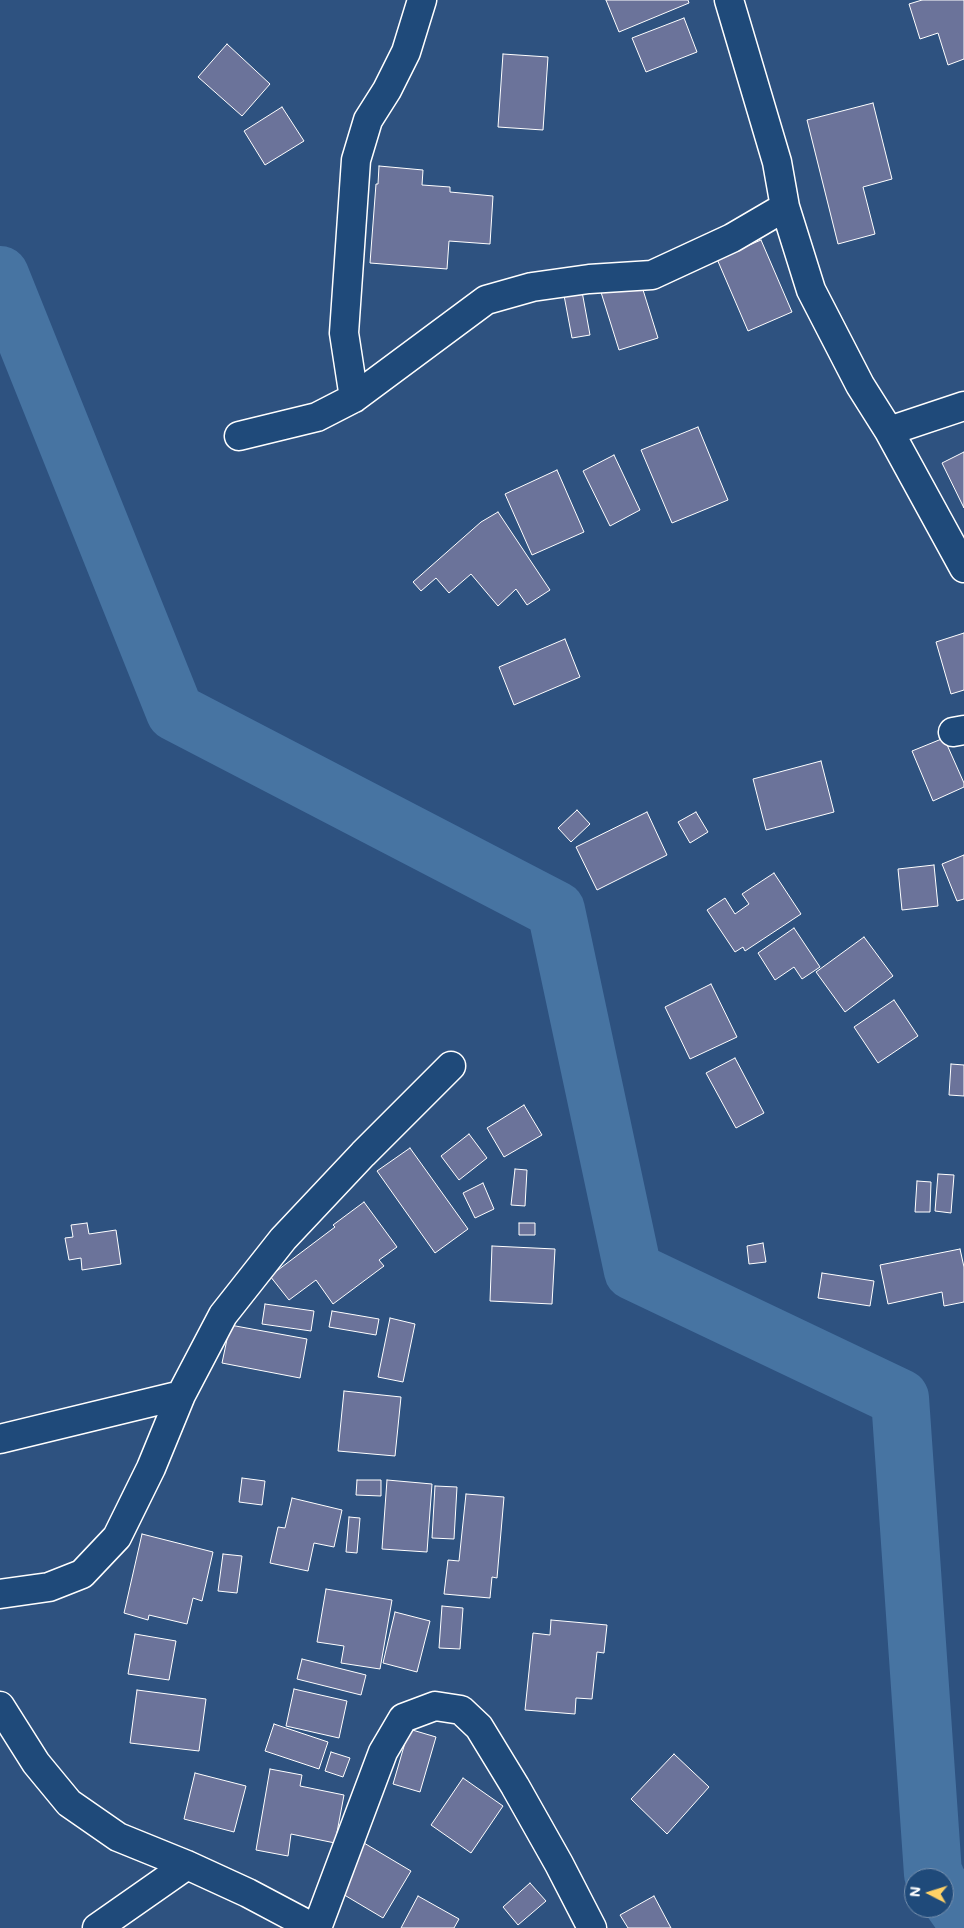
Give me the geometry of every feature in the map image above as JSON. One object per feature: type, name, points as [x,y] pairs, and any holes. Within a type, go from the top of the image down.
[{"type":"street","points":[[354,398],[344,333],[356,160],[368,120],[387,90],[406,52],[422,0]]},
{"type":"street","points":[[729,0],[777,162],[785,207],[811,290],[860,385],[889,431],[964,568]]},
{"type":"street","points":[[238,436],[316,417],[354,398],[486,300],[541,286],[589,279],[652,274],[732,238],[785,207]]},
{"type":"street","points":[[889,431],[964,406]]},
{"type":"street","points":[[2,1592],[49,1587],[82,1574],[117,1537],[151,1468],[182,1395],[223,1315],[283,1239],[363,1154],[451,1066]]},
{"type":"street","points":[[0,1439],[182,1395]]},
{"type":"street","points":[[0,1706],[36,1763],[69,1803],[118,1837],[187,1865],[248,1893],[316,1928],[384,1752],[403,1718],[435,1706],[461,1710],[479,1727],[516,1786],[592,1928]]},
{"type":"street","points":[[97,1928],[187,1865]]},
{"type":"building","points":[[606,0],[688,0],[689,3],[619,32]]},
{"type":"building","points":[[922,0],[964,0],[964,59],[948,65],[938,33],[920,39],[909,4]]},
{"type":"building","points":[[684,18],[697,52],[646,72],[632,38]]},
{"type":"building","points":[[227,44],[270,84],[242,116],[198,77]]},
{"type":"building","points":[[503,54],[548,57],[543,130],[498,127]]},
{"type":"building","points":[[873,103],[892,179],[863,187],[875,234],[838,244],[807,120]]},
{"type":"building","points":[[282,107],[304,141],[265,165],[244,131]]},
{"type":"building","points":[[379,166],[423,170],[422,185],[450,187],[450,192],[493,196],[490,244],[449,241],[447,269],[370,263]]},
{"type":"building","points":[[761,240],[792,312],[748,331],[717,259]]},
{"type":"building","points":[[639,277],[658,338],[619,350],[600,289]]},
{"type":"building","points":[[581,286],[590,335],[572,338],[563,290]]},
{"type":"building","points":[[698,427],[728,500],[672,523],[641,450]]},
{"type":"building","points":[[964,452],[964,508],[942,463]]},
{"type":"building","points":[[614,455],[640,510],[610,526],[583,471]]},
{"type":"building","points":[[557,470],[584,532],[532,555],[505,494]]},
{"type":"building","points":[[498,512],[550,590],[527,605],[516,589],[498,606],[471,574],[449,593],[436,578],[421,591],[413,582],[481,522]]},
{"type":"building","points":[[964,633],[964,690],[951,694],[936,642]]},
{"type":"building","points":[[565,639],[580,677],[514,705],[499,667]]},
{"type":"building","points":[[944,738],[964,783],[964,787],[933,801],[912,751]]},
{"type":"building","points":[[821,761],[834,812],[766,830],[753,779]]},
{"type":"building","points":[[577,810],[590,824],[571,842],[558,828]]},
{"type":"building","points":[[647,812],[667,855],[597,890],[576,847]]},
{"type":"building","points":[[696,812],[708,832],[690,843],[678,822]]},
{"type":"building","points":[[964,855],[964,899],[957,901],[942,864]]},
{"type":"building","points":[[934,865],[938,906],[902,910],[898,869]]},
{"type":"building","points":[[774,873],[801,914],[745,951],[743,947],[735,952],[707,910],[725,898],[735,914],[749,904],[742,894]]},
{"type":"building","points":[[794,928],[820,967],[802,979],[794,967],[775,980],[758,953]]},
{"type":"building","points":[[864,937],[893,976],[845,1012],[816,972]]},
{"type":"building","points":[[711,984],[737,1037],[690,1059],[665,1007]]},
{"type":"building","points":[[894,1000],[918,1036],[878,1063],[854,1027]]},
{"type":"building","points":[[735,1058],[764,1113],[736,1128],[706,1073]]},
{"type":"building","points":[[951,1064],[964,1065],[964,1096],[949,1095]]},
{"type":"building","points":[[524,1105],[542,1135],[504,1157],[487,1128]]},
{"type":"building","points":[[469,1134],[487,1158],[459,1180],[441,1156]]},
{"type":"building","points":[[410,1148],[468,1229],[435,1253],[377,1171]]},
{"type":"building","points":[[515,1169],[527,1170],[525,1206],[511,1205]]},
{"type":"building","points":[[938,1174],[954,1175],[951,1213],[935,1211]]},
{"type":"building","points":[[917,1181],[931,1182],[930,1212],[915,1212]]},
{"type":"building","points":[[483,1183],[494,1209],[475,1218],[463,1193]]},
{"type":"building","points":[[364,1202],[397,1247],[379,1260],[384,1266],[333,1304],[316,1280],[289,1300],[270,1276],[335,1227],[333,1225]]},
{"type":"building","points":[[87,1223],[89,1234],[116,1230],[121,1264],[82,1270],[81,1258],[69,1260],[65,1238],[73,1237],[71,1225]]},
{"type":"building","points":[[519,1223],[535,1223],[535,1235],[519,1235]]},
{"type":"building","points":[[763,1243],[766,1262],[749,1264],[747,1246]]},
{"type":"building","points":[[492,1246],[555,1249],[552,1304],[490,1301]]},
{"type":"building","points":[[960,1249],[964,1267],[964,1302],[944,1306],[942,1292],[888,1304],[880,1265]]},
{"type":"building","points":[[822,1273],[874,1281],[870,1306],[818,1298]]},
{"type":"building","points":[[265,1304],[314,1311],[311,1331],[262,1324]]},
{"type":"building","points":[[332,1311],[379,1319],[376,1335],[329,1327]]},
{"type":"building","points":[[390,1318],[415,1324],[403,1382],[378,1377]]},
{"type":"building","points":[[230,1325],[307,1339],[300,1378],[222,1363]]},
{"type":"building","points":[[344,1391],[401,1397],[395,1456],[338,1451]]},
{"type":"building","points":[[242,1478],[265,1481],[262,1505],[239,1502]]},
{"type":"building","points":[[357,1480],[381,1480],[381,1496],[356,1495]]},
{"type":"building","points":[[387,1480],[432,1484],[427,1552],[382,1549]]},
{"type":"building","points":[[435,1486],[457,1487],[454,1539],[432,1538]]},
{"type":"building","points":[[466,1494],[504,1497],[497,1578],[492,1577],[490,1598],[444,1594],[448,1560],[459,1561]]},
{"type":"building","points":[[292,1498],[342,1510],[334,1547],[314,1543],[308,1571],[270,1563],[278,1527],[285,1528]]},
{"type":"building","points":[[349,1517],[360,1518],[357,1553],[346,1552]]},
{"type":"building","points":[[142,1534],[213,1552],[202,1601],[193,1598],[187,1624],[149,1615],[148,1620],[124,1613]]},
{"type":"building","points":[[223,1554],[242,1556],[237,1593],[218,1591]]},
{"type":"building","points":[[326,1589],[392,1600],[380,1669],[341,1663],[344,1646],[317,1642]]},
{"type":"building","points":[[442,1606],[463,1608],[460,1649],[439,1648]]},
{"type":"building","points":[[395,1612],[430,1621],[417,1672],[383,1663]]},
{"type":"building","points":[[551,1620],[607,1625],[604,1653],[597,1652],[592,1699],[576,1698],[575,1714],[525,1710],[533,1633],[550,1635]]},
{"type":"building","points":[[135,1634],[176,1641],[169,1680],[128,1674]]},
{"type":"building","points":[[302,1659],[366,1675],[361,1695],[297,1679]]},
{"type":"building","points":[[294,1689],[347,1701],[339,1738],[286,1726]]},
{"type":"building","points":[[137,1690],[206,1699],[199,1751],[130,1743]]},
{"type":"building","points":[[274,1724],[328,1742],[319,1769],[265,1751]]},
{"type":"building","points":[[409,1729],[436,1737],[420,1792],[393,1784]]},
{"type":"building","points":[[331,1752],[350,1758],[343,1777],[325,1771]]},
{"type":"building","points":[[674,1754],[709,1787],[667,1834],[631,1799]]},
{"type":"building","points":[[270,1769],[302,1775],[300,1786],[344,1795],[335,1843],[291,1834],[288,1856],[256,1850]]},
{"type":"building","points":[[195,1773],[246,1786],[234,1832],[184,1819]]},
{"type":"building","points":[[463,1778],[503,1806],[471,1853],[431,1825]]},
{"type":"building","points":[[364,1843],[411,1871],[383,1918],[336,1890]]},
{"type":"building","points":[[530,1883],[546,1901],[518,1925],[503,1907]]},
{"type":"building","points":[[418,1896],[459,1919],[454,1928],[401,1928]]},
{"type":"building","points":[[654,1896],[671,1928],[628,1928],[620,1915]]},
{"type":"waterway","points":[[0,275],[175,712],[556,910],[633,1271],[900,1398],[933,1868]]},
{"type":"waterway","points":[[954,1904],[964,1918]]}]
